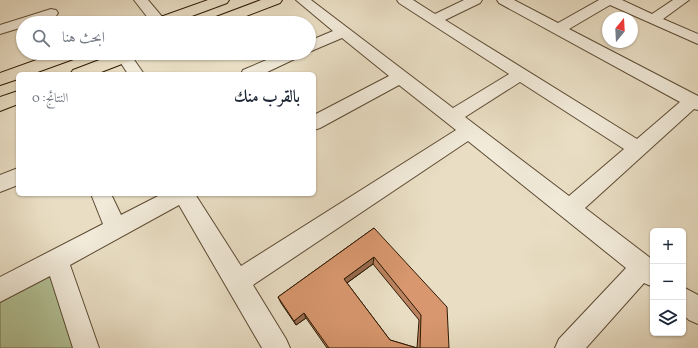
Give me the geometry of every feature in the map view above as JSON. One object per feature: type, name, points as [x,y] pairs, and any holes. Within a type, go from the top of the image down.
[{"type":"main road","points":[[177,16],[222,0]]},
{"type":"main road","points":[[233,16],[275,0]]},
{"type":"main road","points":[[20,72],[54,60]]},
{"type":"main road","points":[[84,72],[116,60]]},
{"type":"main road","points":[[0,79],[16,73]]},
{"type":"main road","points":[[0,104],[16,98]]},
{"type":"street","points":[[44,0],[53,16]]},
{"type":"street","points":[[141,0],[153,16]]},
{"type":"street","points":[[303,0],[648,271],[568,348]]},
{"type":"street","points":[[404,0],[638,149]]},
{"type":"street","points":[[435,19],[476,0]]},
{"type":"street","points":[[504,0],[695,103],[638,149],[569,209]]},
{"type":"street","points":[[558,30],[610,0],[698,40]]},
{"type":"street","points":[[653,19],[682,0]]},
{"type":"street","points":[[0,30],[16,26]]},
{"type":"street","points":[[316,44],[344,32]]},
{"type":"street","points":[[131,60],[135,72]]},
{"type":"street","points":[[253,72],[280,60]]},
{"type":"street","points":[[451,117],[520,74]]},
{"type":"street","points":[[316,122],[401,77]]},
{"type":"street","points":[[237,282],[469,131]]},
{"type":"street","points":[[0,184],[16,177]]},
{"type":"street","points":[[102,196],[116,228]]},
{"type":"street","points":[[0,290],[177,196]]},
{"type":"street","points":[[185,196],[277,348]]},
{"type":"street","points":[[57,260],[86,348]]},
{"type":"street","points":[[684,300],[698,311]]},
{"type":"green space","points":[[51,271],[76,348],[0,348],[0,298]]},
{"type":"building","points":[[374,228],[447,307],[449,348],[420,348],[421,315],[374,257],[344,279],[390,340],[417,348],[329,348],[304,313],[294,321],[278,297]]}]
